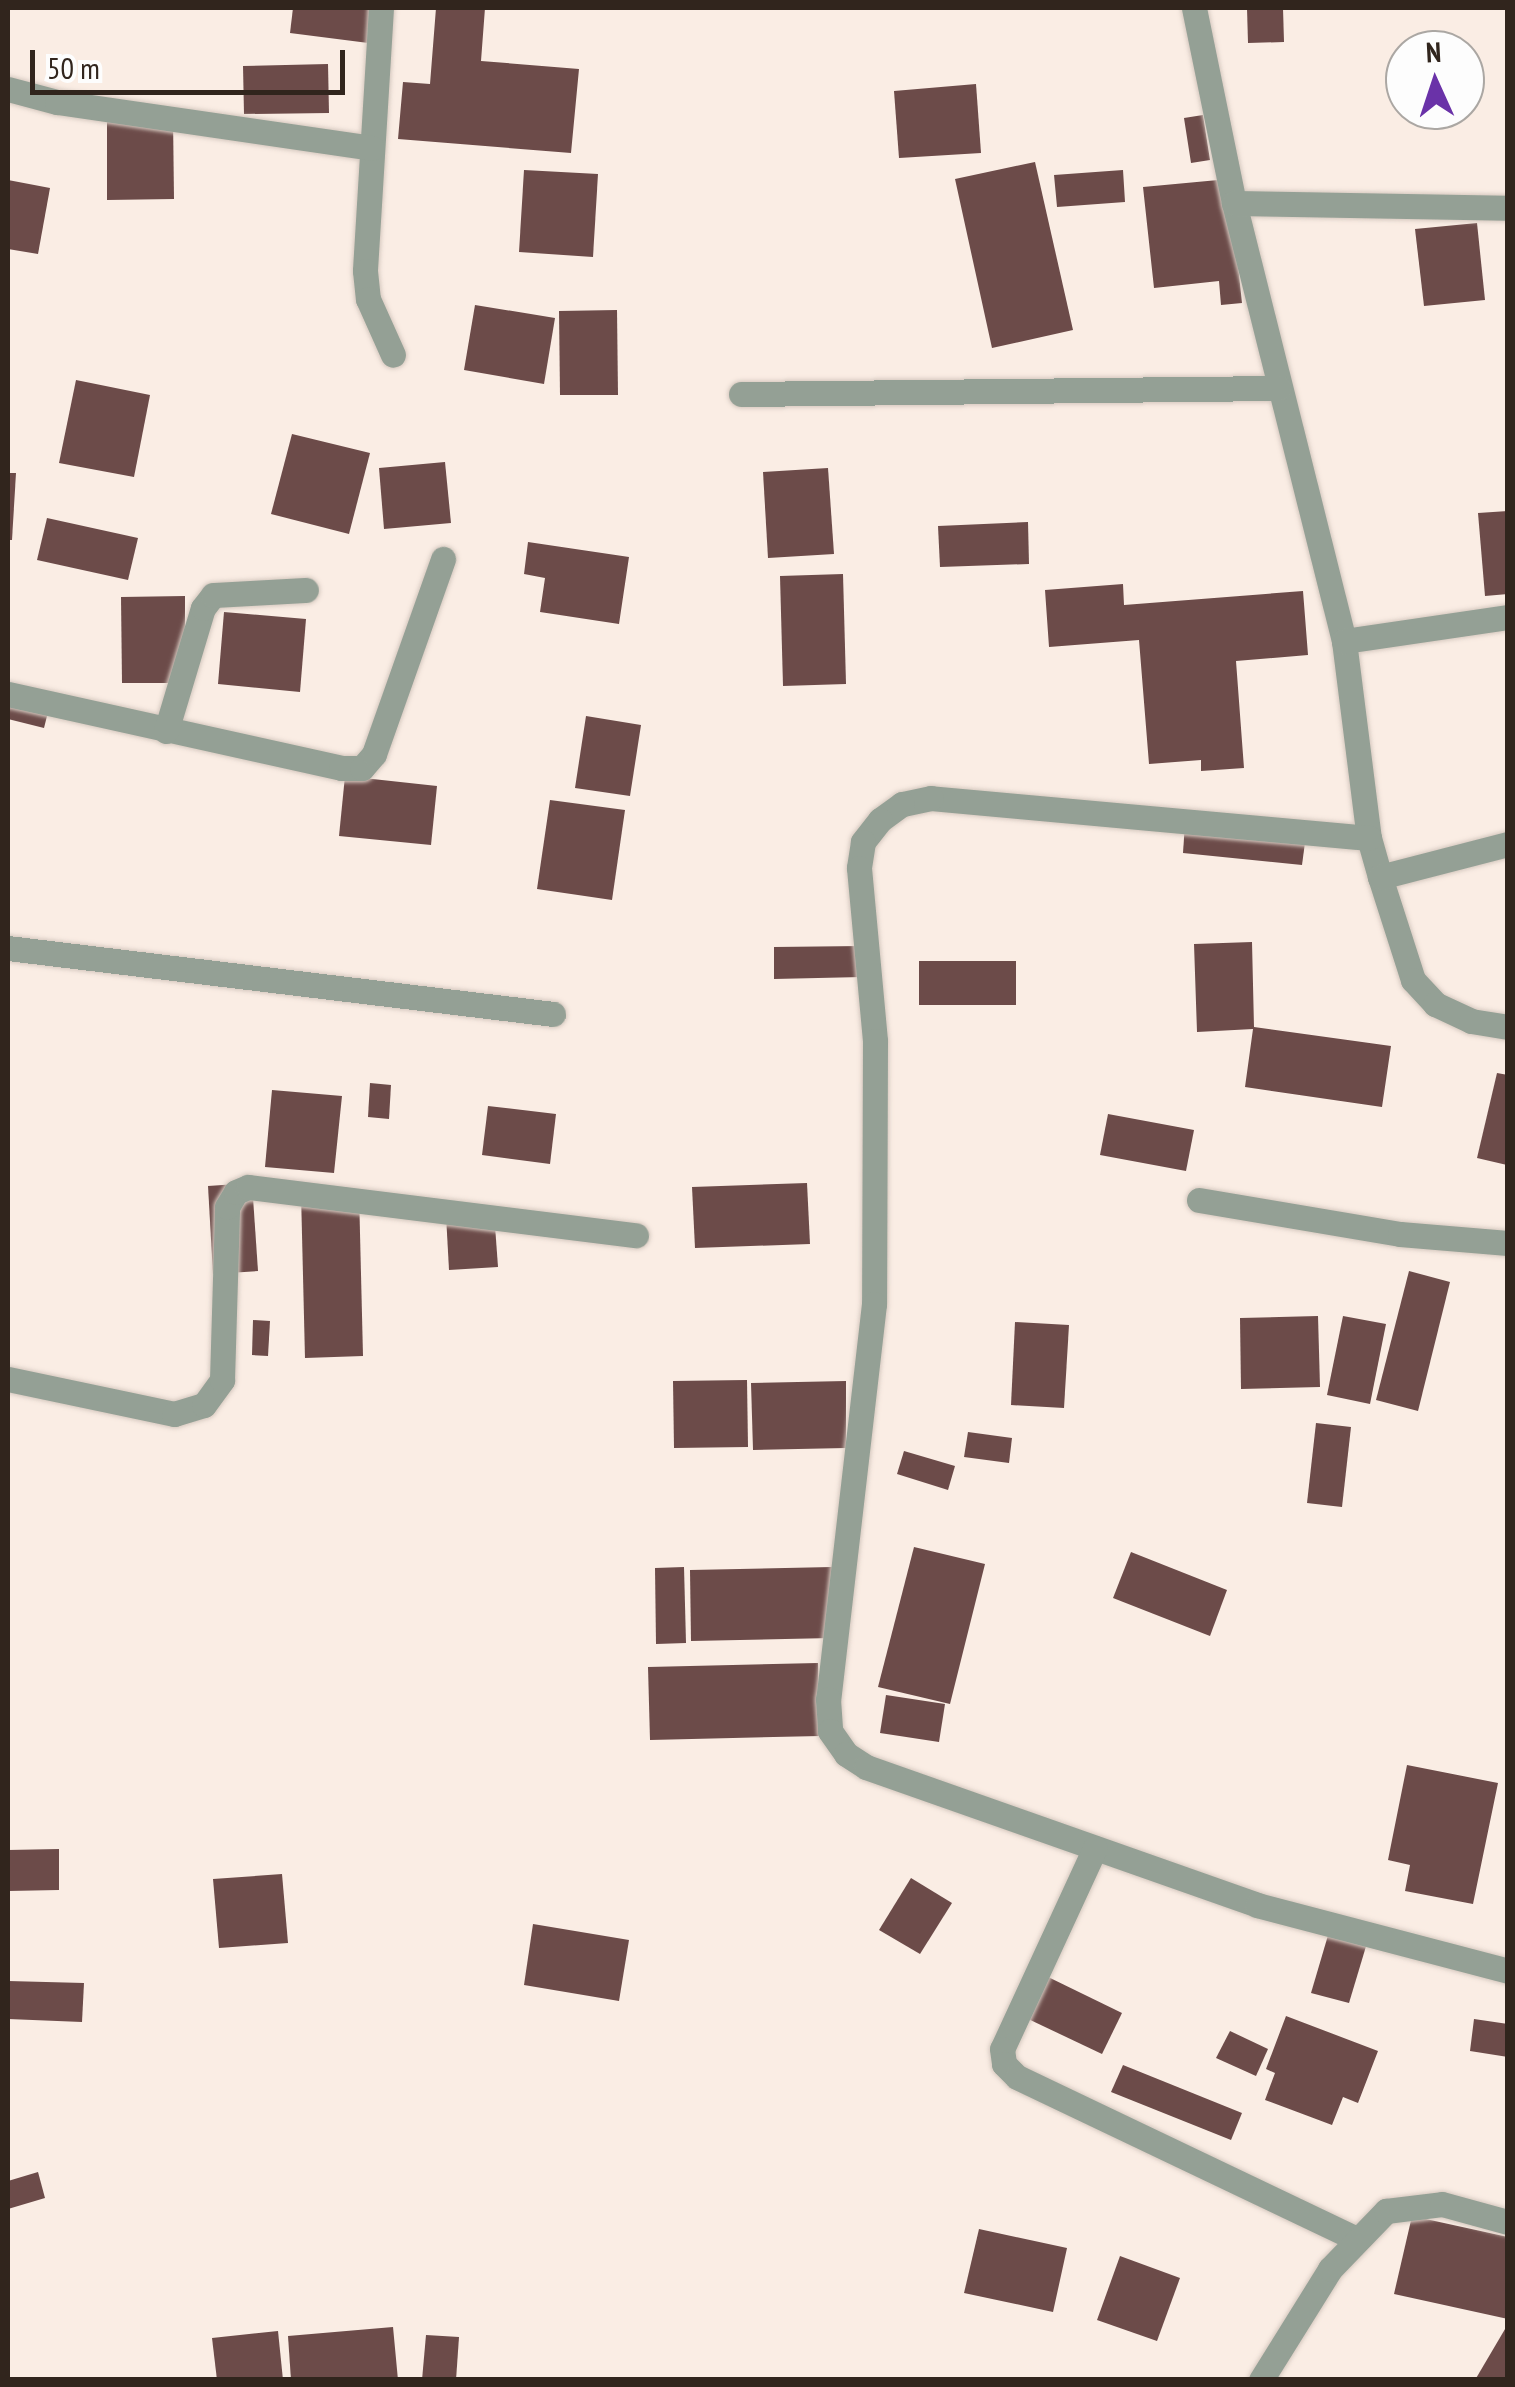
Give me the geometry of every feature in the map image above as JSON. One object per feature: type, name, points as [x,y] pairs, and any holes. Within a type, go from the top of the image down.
[{"type":"street","points":[[381,8],[365,271],[368,299],[393,355]]},
{"type":"street","points":[[1194,8],[1234,204],[1344,641],[1369,838],[1380,877],[1413,980],[1435,1004],[1471,1021],[1508,1027]]},
{"type":"street","points":[[8,89],[57,102],[372,148]]},
{"type":"street","points":[[1234,204],[1508,208]]},
{"type":"street","points":[[741,394],[1279,388]]},
{"type":"street","points":[[8,694],[166,731],[362,768],[374,754],[443,559]]},
{"type":"street","points":[[166,731],[203,608],[213,595],[306,590]]},
{"type":"street","points":[[1344,641],[1508,617]]},
{"type":"street","points":[[1369,838],[931,798],[902,804],[880,820],[862,842],[859,868],[875,1041],[874,1304],[828,1699],[830,1731],[846,1754],[866,1767],[1256,1905],[1508,1972]]},
{"type":"street","points":[[1380,877],[1508,844]]},
{"type":"street","points":[[8,948],[553,1014]]},
{"type":"street","points":[[8,1379],[174,1414],[204,1405],[222,1380],[227,1207],[236,1192],[248,1187],[636,1236]]},
{"type":"street","points":[[1199,1200],[1400,1234],[1508,1243]]},
{"type":"street","points":[[1095,1848],[1002,2049],[1004,2064],[1017,2077],[1356,2240]]},
{"type":"street","points":[[1261,2380],[1330,2269],[1386,2211],[1442,2204],[1508,2222]]},
{"type":"building","points":[[293,8],[389,8],[384,45],[290,33]]},
{"type":"building","points":[[436,8],[485,8],[481,61],[579,69],[571,153],[398,139],[403,82],[430,84]]},
{"type":"building","points":[[1247,8],[1283,8],[1284,42],[1248,43]]},
{"type":"building","points":[[328,64],[329,113],[244,114],[243,66]]},
{"type":"building","points":[[976,84],[981,153],[899,158],[894,91]]},
{"type":"building","points":[[1203,115],[1210,160],[1191,163],[1184,118]]},
{"type":"building","points":[[107,118],[173,118],[174,199],[107,200]]},
{"type":"building","points":[[1035,162],[1073,330],[992,348],[955,179]]},
{"type":"building","points":[[524,170],[598,174],[593,257],[519,252]]},
{"type":"building","points":[[1123,170],[1125,202],[1057,207],[1054,175]]},
{"type":"building","points":[[1229,179],[1242,303],[1221,305],[1219,281],[1154,288],[1143,187]]},
{"type":"building","points":[[8,180],[50,188],[38,254],[8,249]]},
{"type":"building","points":[[1477,223],[1485,300],[1424,306],[1415,229]]},
{"type":"building","points":[[475,305],[555,318],[544,384],[464,370]]},
{"type":"building","points":[[617,310],[618,395],[560,395],[559,311]]},
{"type":"building","points":[[76,380],[150,395],[134,477],[59,463]]},
{"type":"building","points":[[292,434],[370,453],[349,534],[271,514]]},
{"type":"building","points":[[445,462],[451,523],[384,529],[379,468]]},
{"type":"building","points":[[828,468],[834,554],[768,558],[763,472]]},
{"type":"building","points":[[8,473],[16,473],[12,540],[8,540]]},
{"type":"building","points":[[1508,511],[1508,594],[1485,596],[1478,513]]},
{"type":"building","points":[[47,518],[138,538],[128,580],[37,560]]},
{"type":"building","points":[[1028,522],[1029,564],[940,567],[938,526]]},
{"type":"building","points":[[528,542],[629,557],[619,624],[540,612],[545,578],[524,574]]},
{"type":"building","points":[[843,574],[846,684],[783,686],[780,576]]},
{"type":"building","points":[[1123,584],[1124,605],[1303,591],[1308,655],[1236,661],[1244,768],[1201,771],[1201,760],[1149,764],[1139,640],[1049,647],[1045,590]]},
{"type":"building","points":[[185,596],[185,683],[122,683],[121,597]]},
{"type":"building","points":[[224,612],[306,619],[300,692],[218,684]]},
{"type":"building","points":[[8,692],[50,704],[44,728],[8,719]]},
{"type":"building","points":[[586,716],[641,725],[630,796],[575,788]]},
{"type":"building","points":[[345,776],[437,786],[431,845],[339,836]]},
{"type":"building","points":[[550,800],[625,810],[612,900],[537,889]]},
{"type":"building","points":[[1185,823],[1306,835],[1302,865],[1183,853]]},
{"type":"building","points":[[1252,942],[1254,1027],[1391,1046],[1382,1107],[1245,1087],[1253,1029],[1197,1032],[1194,944]]},
{"type":"building","points":[[862,946],[862,977],[774,979],[774,947]]},
{"type":"building","points":[[919,961],[1016,961],[1016,1005],[919,1005]]},
{"type":"building","points":[[1497,1073],[1508,1075],[1507,1165],[1477,1158]]},
{"type":"building","points":[[370,1083],[391,1085],[389,1119],[368,1117]]},
{"type":"building","points":[[272,1090],[342,1096],[334,1173],[265,1167]]},
{"type":"building","points":[[488,1106],[556,1114],[550,1164],[482,1155]]},
{"type":"building","points":[[1108,1114],[1194,1130],[1186,1171],[1100,1155]]},
{"type":"building","points":[[252,1183],[258,1271],[213,1274],[208,1186]]},
{"type":"building","points":[[807,1183],[810,1244],[695,1248],[692,1187]]},
{"type":"building","points":[[359,1192],[363,1356],[305,1358],[301,1193]]},
{"type":"building","points":[[494,1212],[498,1267],[449,1270],[446,1215]]},
{"type":"building","points":[[1409,1271],[1450,1282],[1418,1411],[1376,1400]]},
{"type":"building","points":[[1318,1316],[1320,1387],[1241,1389],[1240,1318]]},
{"type":"building","points":[[1343,1316],[1386,1324],[1370,1404],[1327,1395]]},
{"type":"building","points":[[253,1320],[270,1321],[268,1356],[252,1355]]},
{"type":"building","points":[[1015,1322],[1069,1325],[1064,1408],[1011,1405]]},
{"type":"building","points":[[747,1380],[748,1447],[674,1448],[673,1381]]},
{"type":"building","points":[[846,1381],[846,1448],[753,1450],[751,1383]]},
{"type":"building","points":[[1316,1423],[1351,1427],[1342,1507],[1307,1503]]},
{"type":"building","points":[[968,1432],[1012,1438],[1009,1463],[964,1457]]},
{"type":"building","points":[[904,1451],[955,1466],[948,1490],[897,1474]]},
{"type":"building","points":[[914,1547],[985,1564],[950,1704],[878,1687]]},
{"type":"building","points":[[1131,1552],[1227,1590],[1210,1636],[1113,1598]]},
{"type":"building","points":[[684,1567],[686,1643],[656,1644],[655,1568]]},
{"type":"building","points":[[832,1567],[832,1638],[691,1641],[690,1570]]},
{"type":"building","points":[[818,1663],[820,1736],[650,1740],[648,1667]]},
{"type":"building","points":[[886,1695],[945,1704],[939,1742],[880,1733]]},
{"type":"building","points":[[1407,1765],[1498,1783],[1473,1904],[1405,1891],[1410,1865],[1388,1860]]},
{"type":"building","points":[[59,1849],[59,1890],[8,1891],[8,1850]]},
{"type":"building","points":[[282,1874],[288,1943],[219,1948],[213,1879]]},
{"type":"building","points":[[911,1878],[952,1903],[920,1954],[879,1930]]},
{"type":"building","points":[[533,1924],[629,1940],[619,2001],[524,1985]]},
{"type":"building","points":[[1329,1932],[1367,1943],[1349,2003],[1311,1993]]},
{"type":"building","points":[[1044,1975],[1122,2013],[1102,2054],[1024,2017]]},
{"type":"building","points":[[8,1981],[84,1983],[82,2022],[8,2019]]},
{"type":"building","points":[[1286,2016],[1378,2051],[1358,2103],[1343,2097],[1332,2125],[1265,2100],[1275,2073],[1266,2069]]},
{"type":"building","points":[[1474,2019],[1508,2024],[1508,2057],[1470,2051]]},
{"type":"building","points":[[1230,2031],[1268,2049],[1256,2076],[1216,2058]]},
{"type":"building","points":[[1123,2065],[1242,2113],[1231,2140],[1111,2092]]},
{"type":"building","points":[[38,2172],[45,2198],[8,2209],[8,2181]]},
{"type":"building","points":[[1412,2216],[1508,2237],[1508,2319],[1394,2294]]},
{"type":"building","points":[[979,2229],[1067,2248],[1053,2312],[964,2293]]},
{"type":"building","points":[[1120,2256],[1180,2278],[1157,2341],[1097,2320]]},
{"type":"building","points":[[1508,2324],[1508,2380],[1475,2380]]},
{"type":"building","points":[[393,2327],[398,2380],[291,2380],[288,2336]]},
{"type":"building","points":[[278,2331],[283,2380],[217,2380],[212,2338]]},
{"type":"building","points":[[426,2335],[459,2337],[456,2380],[422,2380]]}]
